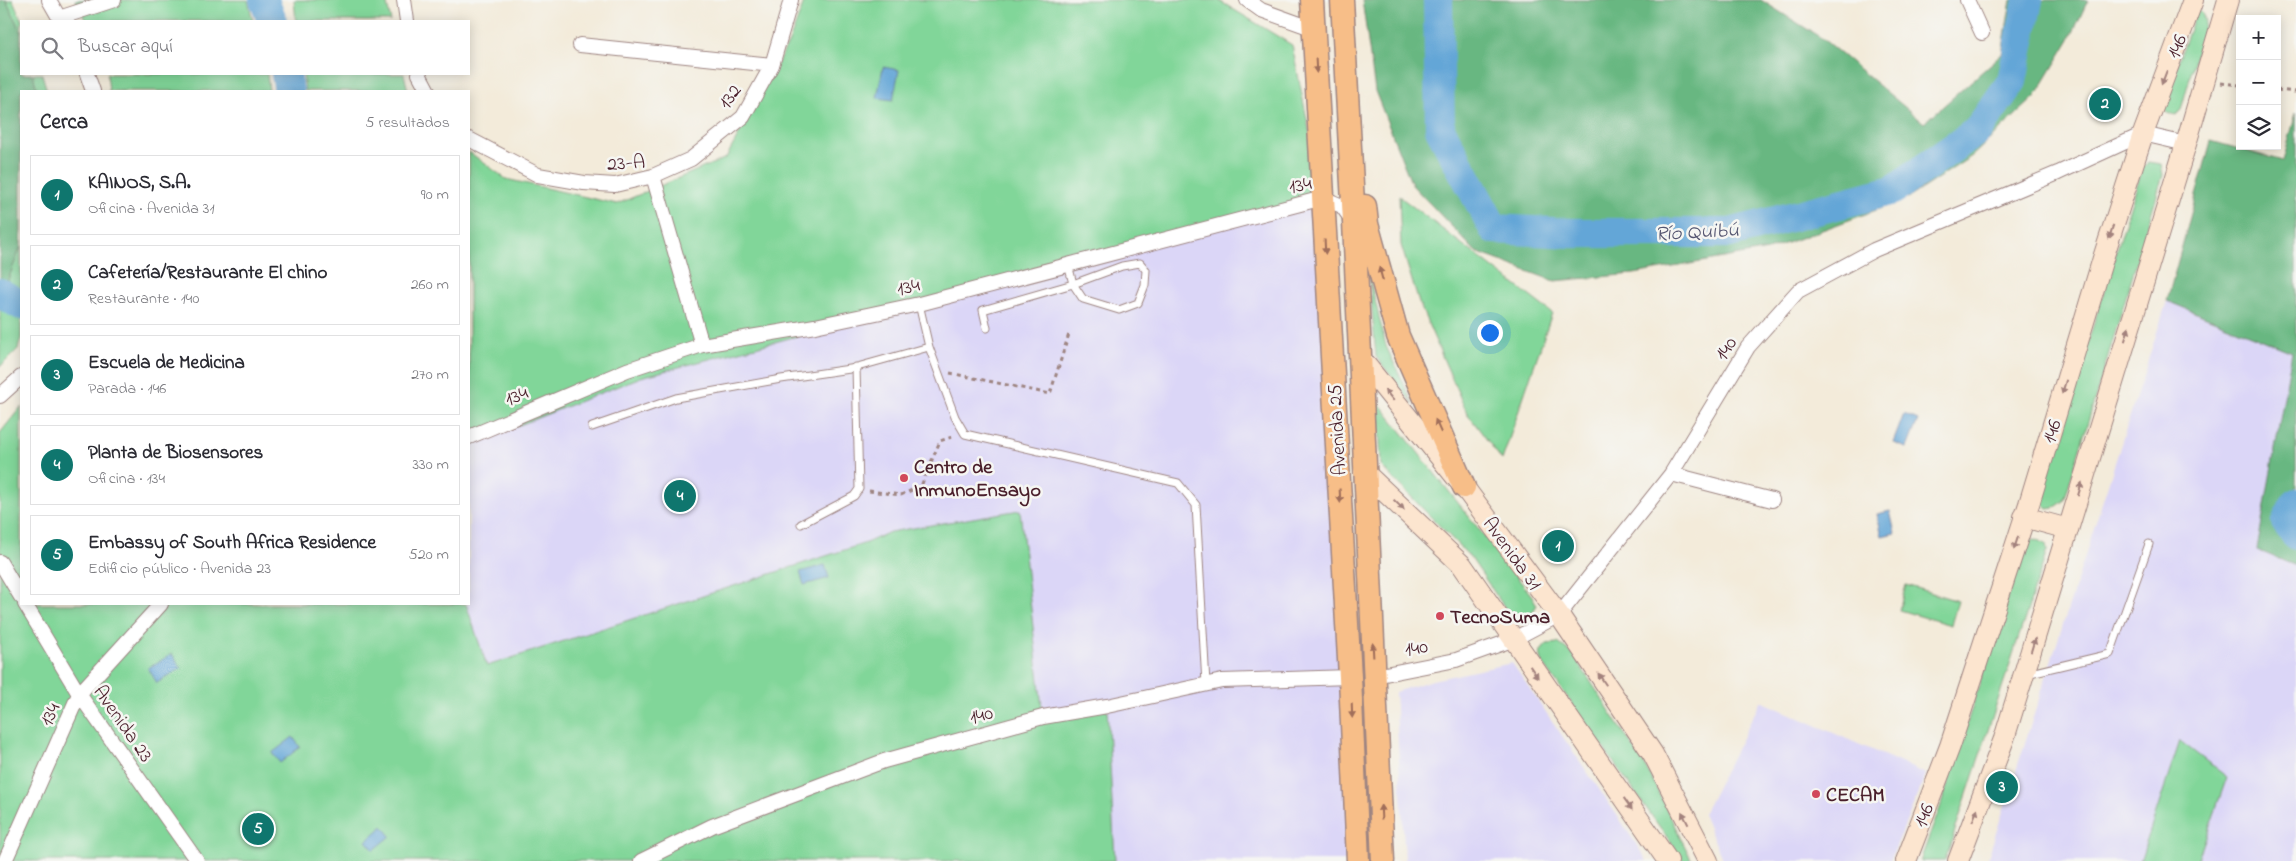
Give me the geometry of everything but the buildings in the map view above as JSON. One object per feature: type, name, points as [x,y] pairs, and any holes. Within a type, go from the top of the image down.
[{"type":"main road","name":"Avenida 25","points":[[1312,0],[1350,677],[1358,861]]},
{"type":"main road","name":"Avenida 25","points":[[1342,0],[1361,360],[1364,472],[1383,861]]},
{"type":"main road","points":[[1346,91],[1367,224],[1398,336],[1464,487]]},
{"type":"main road","points":[[1336,430],[1364,472]]},
{"type":"street","points":[[49,0],[60,19],[114,0]]},
{"type":"street","points":[[404,0],[407,20]]},
{"type":"street","name":"132","points":[[653,176],[691,159],[742,117],[772,65],[791,0]]},
{"type":"street","points":[[1247,0],[1261,10],[1314,29]]},
{"type":"street","points":[[1967,0],[1982,33]]},
{"type":"street","name":"146","points":[[1906,861],[1950,746],[2024,517],[2104,254],[2143,134],[2193,0]]},
{"type":"street","name":"146","points":[[1958,861],[2004,739],[2186,144],[2228,0]]},
{"type":"street","points":[[580,45],[772,65]]},
{"type":"street","points":[[87,75],[94,90]]},
{"type":"street","points":[[420,75],[427,90]]},
{"type":"street","points":[[2143,134],[2186,144]]},
{"type":"street","name":"140","points":[[1375,676],[1456,660],[1512,640],[1559,615],[1672,474],[1748,347],[1798,291],[1874,250],[2058,173],[2143,134]]},
{"type":"street","name":"23-A","points":[[470,140],[538,175],[584,183],[615,185],[653,176],[702,345]]},
{"type":"street","name":"134","points":[[470,437],[627,370],[702,345],[815,326],[919,304],[1322,198],[1342,206],[1354,222]]},
{"type":"street","name":"Avenida 31","points":[[1361,360],[1464,487],[1559,615],[1653,754],[1708,861]]},
{"type":"street","points":[[0,396],[20,377]]},
{"type":"street","points":[[1364,472],[1462,566],[1668,861]]},
{"type":"street","points":[[1672,474],[1772,500]]},
{"type":"street","points":[[2024,517],[2068,529]]},
{"type":"street","points":[[0,562],[20,595]]},
{"type":"street","name":"Avenida 23","points":[[26,605],[79,694],[197,861]]},
{"type":"street","name":"134","points":[[5,861],[79,694],[160,605]]},
{"type":"street","name":"140","points":[[641,861],[712,826],[884,761],[1043,717],[1107,706],[1222,681],[1350,677]]},
{"type":"lane","points":[[987,328],[983,310],[1073,284],[1122,266],[1140,263],[1146,270],[1145,285],[1138,303],[1119,310],[1083,299],[1073,284],[1068,264]]},
{"type":"lane","points":[[919,304],[929,347],[955,417],[965,434],[1178,483],[1196,505],[1206,684]]},
{"type":"lane","points":[[592,427],[676,398],[856,367],[929,347]]},
{"type":"lane","points":[[801,524],[859,489],[856,367]]},
{"type":"lane","points":[[2024,675],[2110,654],[2149,544]]},
{"type":"path","points":[[2281,90],[2296,92]]},
{"type":"path","points":[[938,370],[1050,394],[1069,334]]},
{"type":"path","points":[[856,492],[876,491],[901,495],[922,486],[940,441],[965,434]]},
{"type":"shaded area","name":"Centro de InmunoEnsayo","points":[[1323,198],[1358,861],[1115,861],[1107,706],[1043,717],[890,532],[866,543],[486,666],[466,605],[470,605],[470,445],[641,377],[869,315]]},
{"type":"shaded area","points":[[2167,301],[2292,352],[2257,550],[2296,566],[2296,861],[1987,861]]},
{"type":"shaded area","points":[[1512,663],[1647,861],[1405,861],[1395,692],[1433,680]]},
{"type":"shaded area","name":"CECAM","points":[[1761,701],[1926,774],[1890,861],[1723,861],[1703,814]]},
{"type":"green space","points":[[0,0],[6,0],[20,31],[20,75],[33,75],[37,90],[20,90],[20,249],[0,301]]},
{"type":"green space","points":[[6,0],[13,0],[22,20],[20,20],[20,31]]},
{"type":"green space","points":[[75,0],[248,0],[253,20],[85,20]]},
{"type":"green space","points":[[294,0],[386,0],[391,20],[296,20]]},
{"type":"green space","points":[[805,0],[1218,0],[1292,45],[1323,198],[641,377],[470,445],[470,153],[506,179],[617,204],[726,158],[789,42]]},
{"type":"green space","points":[[1362,0],[1761,0],[1823,39],[1924,123],[2002,54],[2011,0],[2088,0],[2070,39],[2035,97],[1972,156],[1906,199],[1768,250],[1634,274],[1554,281],[1476,252],[1412,185],[1375,91]]},
{"type":"green space","points":[[2197,10],[2202,13],[2205,21],[2181,110],[2176,115],[2167,113],[2162,105]]},
{"type":"green space","points":[[33,75],[42,75],[47,90],[37,90]]},
{"type":"green space","points":[[107,75],[267,75],[269,90],[109,90]]},
{"type":"green space","points":[[303,75],[404,75],[408,90],[305,90]]},
{"type":"green space","points":[[2296,113],[2296,566],[2257,550],[2292,352],[2167,301],[2211,141],[2236,148],[2236,150],[2243,150],[2283,161]]},
{"type":"green space","points":[[2148,162],[2161,164],[2163,175],[2064,501],[2054,508],[2048,509],[2042,503],[2041,493],[2142,169]]},
{"type":"green space","points":[[1399,196],[1552,313],[1502,460],[1467,413],[1419,303],[1401,245]]},
{"type":"green space","points":[[20,249],[20,342],[18,349],[0,367],[0,301]]},
{"type":"green space","points":[[1369,275],[1386,346],[1413,404],[1376,357]]},
{"type":"green space","points":[[1378,402],[1532,596],[1537,605],[1530,616],[1520,622],[1511,617],[1471,558],[1381,466]]},
{"type":"green space","points":[[20,408],[20,605],[466,605],[487,666],[866,543],[890,532],[1020,510],[1043,717],[1107,706],[1115,861],[0,861],[0,433]]},
{"type":"green space","points":[[2035,539],[2046,544],[2047,551],[1945,861],[1920,861],[1940,808],[2023,547],[2027,541]]},
{"type":"green space","points":[[1906,585],[1958,601],[1951,625],[1899,610]]},
{"type":"green space","points":[[1558,643],[1572,653],[1645,765],[1692,861],[1684,861],[1542,662],[1540,652],[1547,644]]},
{"type":"green space","points":[[2180,741],[2227,777],[2198,859],[2201,861],[2140,861]]},
{"type":"water","points":[[883,67],[899,70],[893,100],[877,98]]},
{"type":"water","points":[[1904,414],[1918,420],[1907,448],[1893,443]]},
{"type":"water","points":[[1890,511],[1895,533],[1882,536],[1877,514]]},
{"type":"water","points":[[825,565],[829,578],[804,585],[800,572]]},
{"type":"water","points":[[172,654],[181,668],[157,683],[148,668]]},
{"type":"water","points":[[293,737],[300,747],[280,763],[272,753]]},
{"type":"water","points":[[383,826],[391,836],[374,850],[366,841]]},
{"type":"waterway","name":"Río Quibú","points":[[264,0],[272,20]]},
{"type":"waterway","name":"Río Quibú","points":[[1438,0],[1440,129],[1494,229],[1571,233],[1730,233],[1893,190],[1977,131],[2012,81],[2028,0]]},
{"type":"waterway","name":"Río Quibú","points":[[286,75],[289,90]]},
{"type":"waterway","name":"Río Quibú","points":[[0,293],[20,304]]},
{"type":"waterway","name":"Río Quibú","points":[[2296,503],[2286,522],[2296,535]]},
{"type":"place","name":"Cafetería/Restaurante El chino","points":[[2105,104]]},
{"type":"place","name":"Centro de InmunoEnsayo","points":[[904,478]]},
{"type":"place","name":"Planta de Biosensores","points":[[680,496]]},
{"type":"place","name":"KAINOS, S.A.","points":[[1558,546]]},
{"type":"place","name":"TecnoSuma","points":[[1440,616]]},
{"type":"place","name":"Escuela de Medicina","points":[[2002,787]]},
{"type":"place","name":"CECAM","points":[[1816,794]]},
{"type":"place","name":"Embassy of South Africa Residence","points":[[258,829]]}]
